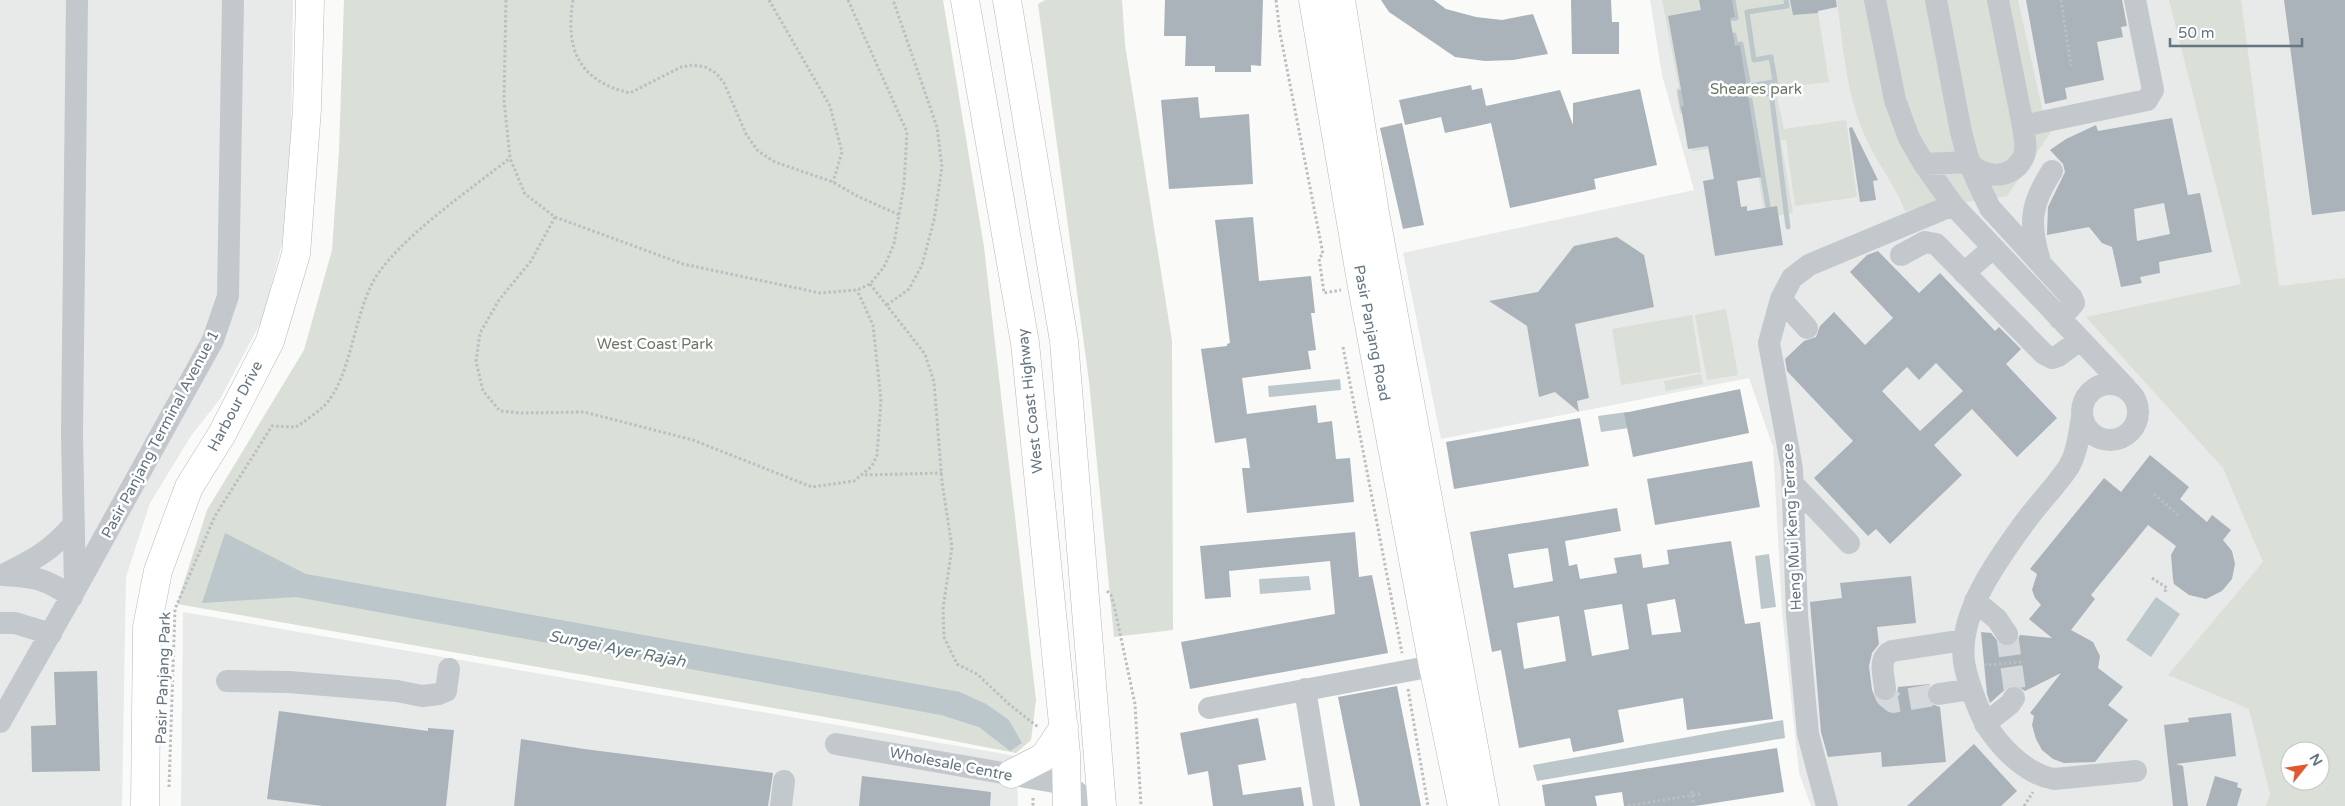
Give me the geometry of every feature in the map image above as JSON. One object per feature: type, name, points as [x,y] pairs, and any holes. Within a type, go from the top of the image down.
[{"type":"main road","name":"Harbour Drive","points":[[157,801],[147,627],[158,571],[189,487],[222,434],[270,341],[296,254],[307,109],[310,0]]},
{"type":"main road","name":"West Coast Highway","points":[[965,0],[1025,343],[1051,727],[1067,795]]},
{"type":"main road","points":[[1007,0],[1064,341],[1102,806]]},
{"type":"main road","name":"Pasir Panjang Road","points":[[1313,0],[1362,287],[1433,666],[1462,806]]},
{"type":"main road","name":"Pasir Panjang Road","points":[[1341,0],[1389,286],[1460,662],[1485,806]]},
{"type":"main road","points":[[1086,594],[1112,683],[1120,806]]},
{"type":"main road","points":[[1011,774],[1044,757],[1051,727]]},
{"type":"street","points":[[2,575],[36,578],[74,594],[72,434],[77,0]]},
{"type":"street","name":"Pasir Panjang Terminal Avenue 1","points":[[0,722],[74,594],[213,340],[228,296],[233,0]]},
{"type":"street","points":[[1875,0],[1895,100],[1909,138],[1924,164],[1953,205],[2136,400],[2139,414],[2134,428],[2124,438],[2110,441],[2068,467]]},
{"type":"street","points":[[1936,0],[1961,132],[1969,162],[1990,208],[2042,264],[2074,303],[2060,319]]},
{"type":"street","points":[[1969,162],[1976,170],[1984,174],[1998,175],[2011,171],[2023,158],[2025,144],[2023,126],[1998,0]]},
{"type":"street","points":[[2023,126],[2147,100],[2151,96],[2153,90],[2135,0]]},
{"type":"street","points":[[1924,164],[1969,162]]},
{"type":"street","points":[[2042,264],[2032,238],[2032,214],[2039,191],[2052,171]]},
{"type":"street","name":"Heng Mui Keng Terrace","points":[[1827,806],[1808,734],[1797,615],[1792,484],[1783,415],[1768,343],[1781,299],[1792,278],[1809,265],[1953,205]]},
{"type":"street","points":[[1901,255],[1925,242],[1936,244],[2044,354],[2052,358],[2086,347]]},
{"type":"street","points":[[1964,273],[1993,248]]},
{"type":"street","points":[[1362,287],[1389,286]]},
{"type":"street","points":[[1781,299],[1807,328]]},
{"type":"street","points":[[2086,347],[2093,371],[2089,393],[2082,408],[2078,441],[2068,467],[2025,522],[1991,572],[1975,601],[1964,640],[1964,662],[1971,689],[1985,724],[1999,743],[2017,760],[2043,777],[2054,779],[2136,771]]},
{"type":"street","points":[[2089,393],[2100,385],[2114,384],[2126,388]]},
{"type":"street","points":[[2082,417],[2087,429],[2097,438],[2110,441]]},
{"type":"street","points":[[1792,484],[1849,543]]},
{"type":"street","points":[[2,575],[39,557],[58,542],[74,524]]},
{"type":"street","points":[[1975,601],[1997,619],[2007,634]]},
{"type":"street","points":[[0,623],[15,623],[51,634]]},
{"type":"street","points":[[1886,688],[1882,660],[1886,654],[1892,651],[1964,640]]},
{"type":"street","points":[[1209,708],[1405,670],[1460,662]]},
{"type":"street","points":[[228,681],[289,682],[422,696],[439,694],[446,691],[449,669]]},
{"type":"street","points":[[1305,689],[1324,806]]},
{"type":"street","points":[[1939,694],[1971,689]]},
{"type":"street","points":[[1985,724],[2010,704],[2014,698]]},
{"type":"street","name":"Wholesale Centre","points":[[836,744],[1011,774],[1067,795]]},
{"type":"street","points":[[781,806],[784,782]]},
{"type":"street","points":[[1067,795],[1095,806]]},
{"type":"path","points":[[506,0],[504,100],[510,158],[525,194],[555,217],[683,264],[820,293],[857,290],[870,284],[884,267],[894,244],[900,216],[907,132],[848,0]]},
{"type":"path","points":[[573,0],[570,20],[574,53],[584,68],[597,80],[613,89],[630,93],[681,67],[693,65],[705,67],[716,73],[724,82],[746,134],[758,151],[774,162],[833,182],[859,198],[900,216]]},
{"type":"path","points":[[769,0],[830,106],[842,152],[833,182]]},
{"type":"path","points":[[887,305],[909,290],[922,265],[934,220],[942,167],[937,126],[894,0]]},
{"type":"path","points":[[1276,0],[1280,33],[1323,254],[1319,258],[1324,293],[1362,287]]},
{"type":"path","points":[[2062,0],[2071,66]]},
{"type":"path","name":"Pasir Panjang Park","points":[[157,801],[176,609],[215,516],[272,426],[296,427],[324,406],[343,377],[360,313],[374,280],[395,254],[425,227],[510,158]]},
{"type":"path","points":[[555,217],[531,261],[499,300],[480,333],[476,361],[483,391],[500,411],[521,413],[584,412],[692,440],[812,487],[854,481],[864,475],[872,466],[877,455],[881,400],[874,325],[857,290]]},
{"type":"path","points":[[870,284],[925,354],[934,382],[942,473],[952,547],[944,609],[944,637],[957,664],[977,674],[1010,705],[1051,727]]},
{"type":"path","points":[[1343,347],[1379,525],[1428,806]]},
{"type":"path","points":[[864,475],[942,473]]},
{"type":"path","points":[[2154,494],[2178,515]]},
{"type":"path","points":[[2152,578],[2167,588],[2164,592]]},
{"type":"path","points":[[1984,665],[2022,662]]},
{"type":"path","points":[[1692,793],[1694,806]]},
{"type":"path","points":[[1628,806],[1692,793],[1702,794]]},
{"type":"shaded area","points":[[0,0],[293,0],[291,139],[286,228],[263,318],[220,399],[191,436],[150,503],[126,577],[122,806],[0,806]]},
{"type":"shaded area","points":[[1650,0],[2345,0],[2345,806],[1811,806],[1799,773],[1782,612],[1773,447],[1749,378],[1441,439],[1403,253],[1694,190],[1662,75]]},
{"type":"shaded area","points":[[183,612],[1016,756],[1018,806],[181,806]]},
{"type":"green space","name":"West Coast Park","points":[[344,0],[943,0],[984,247],[1036,700],[1031,740],[1016,753],[871,725],[177,604],[207,510],[304,350],[332,250],[339,151]]},
{"type":"green space","points":[[1045,0],[1122,0],[1125,45],[1172,341],[1173,630],[1114,637],[1089,381],[1038,4]]},
{"type":"green space","name":"Sheares park","points":[[1662,0],[1816,0],[1829,82],[1775,88],[1784,129],[1846,120],[1857,197],[1795,206],[1786,140],[1781,140],[1793,213],[1765,218],[1753,144],[1692,151],[1685,113],[1680,114],[1676,89],[1679,88]]},
{"type":"green space","points":[[1837,0],[2018,0],[2043,112],[2051,132],[2007,196],[1905,211],[1869,146],[1853,104],[1846,70]]},
{"type":"green space","points":[[2169,0],[2241,0],[2279,286],[2345,278],[2345,806],[2266,806],[2270,794],[2249,709],[2168,675],[2263,562],[2223,468],[2086,317],[2241,284]]},
{"type":"green space","points":[[1726,309],[1738,375],[1707,380],[1695,315]]},
{"type":"green space","points":[[1692,315],[1701,372],[1621,385],[1612,329]]},
{"type":"green space","points":[[1701,374],[1703,384],[1666,391],[1664,381]]},
{"type":"water","points":[[1775,79],[1778,94],[1770,97],[1766,96],[1762,91],[1750,89],[1749,85],[1752,83]]},
{"type":"water","points":[[1340,379],[1341,390],[1269,397],[1268,386]]},
{"type":"water","points":[[1627,412],[1629,428],[1601,432],[1598,416]]},
{"type":"water","name":"Sungei Ayer Rajah","points":[[225,533],[306,574],[960,692],[986,704],[1009,720],[1022,743],[1010,751],[979,727],[941,715],[296,597],[202,603]]},
{"type":"water","points":[[1769,554],[1776,607],[1761,609],[1755,556]]},
{"type":"water","points":[[1309,576],[1311,590],[1260,594],[1259,579]]},
{"type":"water","points":[[2156,597],[2180,614],[2151,657],[2126,640]]},
{"type":"water","points":[[1783,720],[1785,738],[1537,781],[1533,765]]},
{"type":"building","points":[[1165,0],[1263,0],[1261,66],[1251,65],[1251,72],[1215,72],[1215,66],[1185,66],[1186,36],[1164,36]]},
{"type":"building","points":[[1381,0],[1434,0],[1446,9],[1476,17],[1502,20],[1533,14],[1548,54],[1513,60],[1485,61],[1455,57],[1389,12]]},
{"type":"building","points":[[1571,0],[1611,0],[1612,22],[1619,22],[1619,54],[1572,54]]},
{"type":"building","points":[[1699,0],[1732,0],[1735,17],[1730,18],[1735,46],[1740,45],[1761,177],[1737,181],[1741,207],[1747,206],[1747,211],[1777,206],[1783,245],[1715,256],[1703,181],[1714,179],[1708,146],[1688,149],[1681,107],[1684,106],[1668,16],[1701,10]]},
{"type":"building","points":[[1790,0],[1836,0],[1837,7],[1818,11],[1818,13],[1793,15]]},
{"type":"building","points":[[2026,0],[2122,0],[2127,26],[2121,27],[2123,37],[2097,42],[2104,80],[2065,88],[2067,99],[2045,104]]},
{"type":"building","points":[[2284,0],[2345,0],[2345,211],[2312,215]]},
{"type":"building","points":[[1471,85],[1472,90],[1482,88],[1486,106],[1560,90],[1573,125],[1573,103],[1640,89],[1657,165],[1594,179],[1596,189],[1510,208],[1491,123],[1445,133],[1441,117],[1405,125],[1399,100]]},
{"type":"building","points":[[1198,97],[1200,118],[1249,114],[1253,184],[1169,189],[1161,100]]},
{"type":"building","points":[[2172,118],[2188,195],[2200,193],[2212,252],[2159,262],[2160,273],[2140,277],[2142,283],[2121,287],[2112,247],[2102,243],[2089,227],[2047,235],[2048,207],[2065,172],[2063,164],[2050,150],[2066,139],[2096,125],[2098,131]],"holes":[[[2164,203],[2170,234],[2137,241],[2134,209]]]},
{"type":"building","points":[[1402,123],[1424,225],[1403,229],[1380,128]]},
{"type":"building","points":[[1852,127],[1878,180],[1873,181],[1876,200],[1860,202],[1849,128]]},
{"type":"building","points":[[1253,217],[1259,281],[1311,276],[1315,313],[1311,313],[1316,350],[1308,351],[1311,369],[1242,378],[1247,414],[1316,405],[1318,423],[1332,421],[1336,459],[1350,458],[1354,502],[1247,513],[1242,468],[1250,468],[1246,438],[1215,443],[1201,349],[1227,346],[1230,343],[1215,220]]},
{"type":"building","points":[[1617,237],[1644,255],[1654,307],[1575,324],[1589,398],[1577,401],[1579,412],[1555,392],[1539,397],[1527,326],[1489,301],[1538,292],[1574,246]]},
{"type":"building","points":[[1878,251],[1919,293],[1940,273],[1995,331],[1999,327],[2021,349],[2006,364],[2057,418],[2017,457],[1972,409],[1934,445],[1962,475],[1890,544],[1876,529],[1868,536],[1814,478],[1853,441],[1787,371],[1785,359],[1804,341],[1816,337],[1820,326],[1834,312],[1865,345],[1893,318],[1850,272],[1867,255]],"holes":[[[1936,363],[1963,391],[1920,431],[1882,391],[1907,367],[1919,380]]]},
{"type":"building","points":[[1740,389],[1749,433],[1633,457],[1624,413]]},
{"type":"building","points":[[1580,418],[1589,466],[1454,489],[1446,442]]},
{"type":"building","points":[[2150,455],[2189,487],[2180,499],[2207,522],[2212,515],[2231,530],[2223,540],[2232,551],[2235,564],[2232,579],[2222,591],[2206,599],[2189,595],[2174,584],[2171,555],[2176,546],[2148,525],[2091,595],[2095,599],[2071,630],[2093,642],[2100,656],[2098,668],[2123,687],[2108,705],[2128,720],[2095,762],[2064,763],[2053,759],[2042,750],[2032,725],[2034,716],[2030,713],[2061,673],[2025,691],[2015,685],[2009,686],[1990,703],[1987,694],[1981,632],[1991,633],[2001,645],[2007,647],[2015,645],[2020,635],[2052,638],[2029,619],[2041,605],[2035,598],[2032,590],[2037,574],[2030,569],[2104,478],[2121,492]]},
{"type":"building","points":[[1752,461],[1760,507],[1655,525],[1647,479]]},
{"type":"building","points":[[1617,508],[1621,531],[1565,541],[1569,566],[1577,564],[1580,579],[1617,573],[1614,558],[1641,554],[1643,568],[1669,564],[1667,550],[1731,541],[1745,624],[1760,622],[1773,719],[1687,730],[1683,698],[1618,710],[1624,742],[1573,752],[1570,738],[1519,748],[1501,650],[1492,652],[1470,532]],"holes":[[[1548,548],[1553,581],[1514,588],[1508,554]],[[1675,599],[1681,632],[1652,635],[1647,604]],[[1622,604],[1629,649],[1592,656],[1584,610]],[[1559,616],[1566,661],[1524,669],[1517,623]]]},
{"type":"building","points":[[1355,532],[1359,577],[1372,575],[1388,653],[1190,689],[1181,642],[1335,614],[1330,561],[1229,571],[1231,597],[1205,599],[1200,546]]},
{"type":"building","points":[[1911,576],[1916,623],[1877,627],[1879,644],[1872,653],[1869,666],[1872,690],[1875,697],[1886,702],[1893,699],[1897,694],[1898,687],[1930,684],[1926,696],[1929,703],[1940,707],[1946,762],[1882,767],[1881,752],[1828,757],[1821,732],[1810,602],[1842,598],[1840,583]]},
{"type":"building","points":[[97,671],[100,771],[32,772],[31,726],[56,725],[54,672]]},
{"type":"building","points":[[1397,686],[1421,806],[1360,806],[1338,697]]},
{"type":"building","points":[[279,711],[428,731],[428,728],[454,730],[446,806],[323,806],[267,799]]},
{"type":"building","points":[[2231,713],[2236,756],[2176,764],[2183,766],[2188,806],[2173,806],[2164,725],[2189,722],[2188,718]]},
{"type":"building","points":[[1258,718],[1266,760],[1238,765],[1243,795],[1301,787],[1304,806],[1213,806],[1208,771],[1188,775],[1180,733]]},
{"type":"building","points":[[521,739],[773,773],[768,806],[514,806]]},
{"type":"building","points":[[1974,744],[2017,791],[2001,806],[1907,806]]},
{"type":"building","points":[[1777,748],[1784,792],[1695,806],[1624,806],[1622,792],[1595,796],[1597,806],[1545,806],[1542,785]]},
{"type":"building","points":[[862,776],[991,792],[990,806],[859,806]]},
{"type":"building","points":[[2215,776],[2238,783],[2237,787],[2242,789],[2237,806],[2206,806]]},
{"type":"waterway","points":[[1724,19],[1736,18],[1733,0]]},
{"type":"waterway","points":[[1776,86],[1771,57],[1754,60],[1747,12],[1787,6],[1786,0]]},
{"type":"waterway","points":[[1727,36],[1734,35],[1736,45],[1741,44],[1748,81],[1741,82]]},
{"type":"waterway","points":[[1686,108],[1683,109],[1680,92],[1688,90]]},
{"type":"waterway","points":[[1771,92],[1788,227]]},
{"type":"waterway","points":[[1742,101],[1750,100],[1769,212]]},
{"type":"tunnel","points":[[2007,634],[2015,692],[2014,698]]},
{"type":"tunnel","points":[[1885,689],[1886,696],[1893,702],[1939,694]]}]
